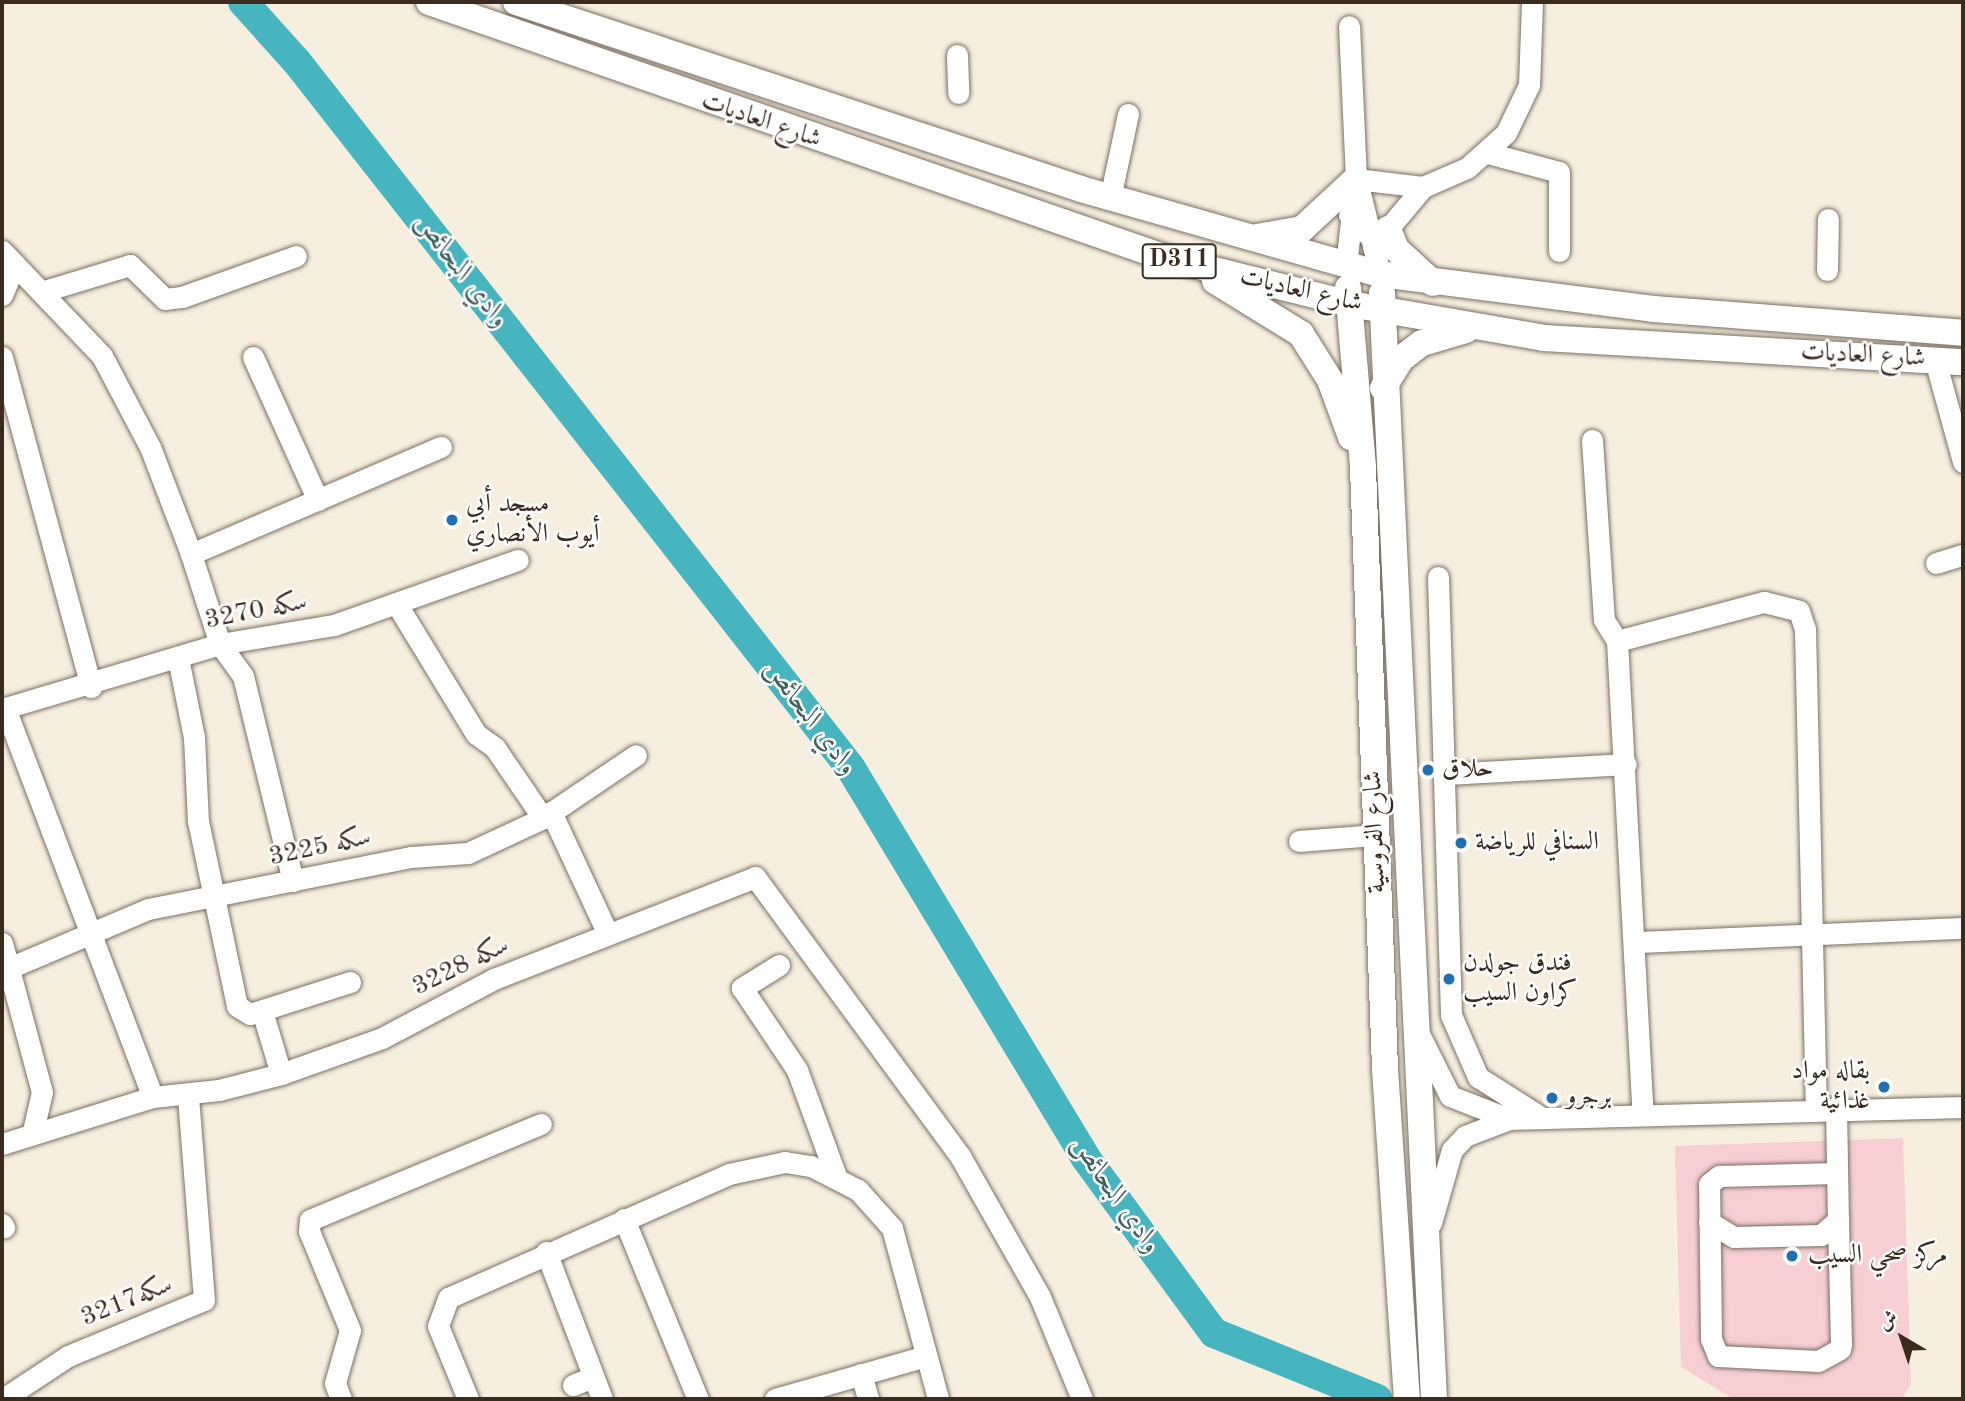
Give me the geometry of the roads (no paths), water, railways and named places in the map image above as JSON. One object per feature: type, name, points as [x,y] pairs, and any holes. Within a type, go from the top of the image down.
[{"type":"main road","name":"شارع العاديات","points":[[429,2],[1166,258],[1350,304],[1472,328],[1963,362]]},
{"type":"main road","name":"شارع العاديات","points":[[516,2],[1110,198],[1239,237],[1380,274],[1434,284],[1963,333]]},
{"type":"main road","points":[[1239,237],[1303,229],[1356,179]]},
{"type":"main road","points":[[1382,236],[1434,284]]},
{"type":"main road","points":[[1166,258],[1272,311],[1301,334],[1330,380],[1363,468]]},
{"type":"main road","name":"شارع الفروسية","points":[[1346,265],[1363,468],[1376,835],[1407,1399]]},
{"type":"main road","name":"شارع الفروسية","points":[[1380,274],[1383,310],[1382,388],[1434,1399]]},
{"type":"main road","points":[[1382,388],[1402,358],[1422,344],[1472,328]]},
{"type":"street","points":[[1382,236],[1424,194],[1488,153],[1529,85],[1532,2]]},
{"type":"street","points":[[1346,265],[1349,215],[1356,179],[1349,26]]},
{"type":"street","points":[[957,55],[958,93]]},
{"type":"street","points":[[1110,198],[1128,114]]},
{"type":"street","points":[[1488,153],[1559,172],[1559,251]]},
{"type":"street","points":[[1356,179],[1424,194]]},
{"type":"street","points":[[1356,179],[1382,236],[1380,274]]},
{"type":"street","points":[[1349,215],[1382,236]]},
{"type":"street","points":[[1827,270],[1828,219]]},
{"type":"street","points":[[41,292],[130,265],[164,299],[182,298],[296,256]]},
{"type":"street","points":[[8,258],[102,356],[150,447],[191,554],[220,644],[243,676],[293,881]]},
{"type":"street","points":[[2,295],[8,258]]},
{"type":"street","points":[[253,356],[318,500]]},
{"type":"street","points":[[2,357],[91,687]]},
{"type":"street","points":[[1935,360],[1963,462]]},
{"type":"street","points":[[1592,440],[1604,621],[1617,641],[1638,942],[1643,1114]]},
{"type":"street","points":[[191,554],[442,447]]},
{"type":"street","points":[[1936,563],[1963,555]]},
{"type":"street","name":"سكه 3270","points":[[4,709],[91,687],[220,644],[334,625],[518,560]]},
{"type":"street","points":[[1438,577],[1448,774],[1451,1015],[1478,1077],[1542,1118]]},
{"type":"street","points":[[396,603],[476,734],[495,748],[547,815],[608,934]]},
{"type":"street","points":[[1617,641],[1764,603],[1799,611],[1805,629],[1813,931],[1826,1107],[1837,1172],[1841,1344],[1833,1357],[1818,1361],[1728,1360],[1716,1353],[1709,1184],[1719,1176],[1837,1172]]},
{"type":"street","points":[[178,658],[194,737],[198,821],[237,1006],[250,1014],[350,982]]},
{"type":"street","points":[[4,709],[93,931],[153,1097]]},
{"type":"street","name":"سكه 3225","points":[[6,969],[148,909],[216,899],[293,881],[468,853],[547,815],[636,755]]},
{"type":"street","points":[[1448,774],[1626,764]]},
{"type":"street","points":[[1299,841],[1376,835]]},
{"type":"street","name":"سكه 3228","points":[[3,1138],[153,1097],[188,1096],[281,1074],[382,1038],[494,979],[755,877],[960,1156],[1040,1297],[1082,1399]]},
{"type":"street","points":[[1638,942],[1813,931],[1963,928]]},
{"type":"street","points":[[2,943],[6,969],[42,1092],[33,1131]]},
{"type":"street","points":[[779,965],[742,988],[797,1070],[836,1176]]},
{"type":"street","points":[[262,1011],[281,1074]]},
{"type":"street","points":[[1415,1025],[1450,1096],[1509,1119]]},
{"type":"street","name":"سكه3217","points":[[3,1399],[68,1356],[204,1300],[188,1096]]},
{"type":"street","points":[[1427,1251],[1452,1150],[1465,1136],[1509,1119],[1826,1107],[1963,1107]]},
{"type":"street","points":[[341,1399],[335,1383],[351,1330],[309,1231],[310,1220],[541,1124]]},
{"type":"street","points":[[468,1399],[438,1325],[439,1310],[448,1298],[546,1252],[758,1163],[811,1166],[836,1176],[877,1207],[892,1228],[938,1399]]},
{"type":"street","points":[[624,1219],[698,1399]]},
{"type":"street","points":[[1710,1222],[1734,1237],[1821,1235],[1838,1220]]},
{"type":"street","points":[[546,1252],[602,1399]]},
{"type":"street","points":[[775,1399],[926,1356]]},
{"type":"street","points":[[860,1374],[868,1399]]},
{"type":"street","points":[[573,1385],[593,1377]]},
{"type":"waterway","name":"وادي البحائص","points":[[243,2],[297,62],[850,767],[1085,1157],[1214,1333],[1377,1399]]},
{"type":"place","name":"مسجد أبي أيوب الأنصاري","points":[[452,520]]},
{"type":"place","name":"حلاق","points":[[1428,770]]},
{"type":"place","name":"السنافي للرياضة","points":[[1461,843]]},
{"type":"place","name":"فندق جولدن كراون السيب","points":[[1449,979]]},
{"type":"place","name":"بقاله مواد غذائية","points":[[1884,1087]]},
{"type":"place","name":"برجرو","points":[[1552,1098]]},
{"type":"place","name":"مركز صحي السيب","points":[[1792,1256]]}]
